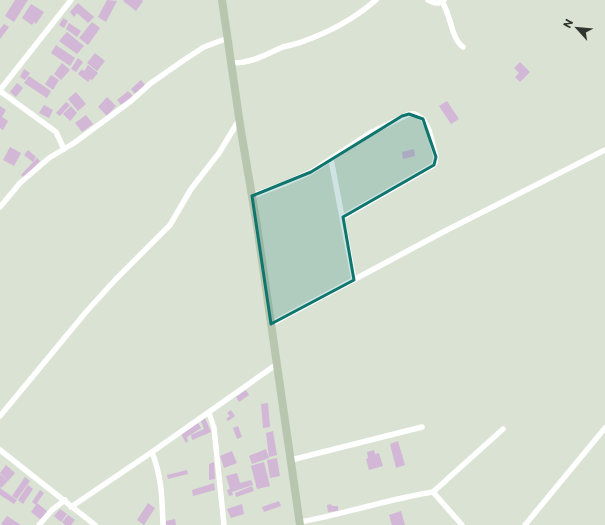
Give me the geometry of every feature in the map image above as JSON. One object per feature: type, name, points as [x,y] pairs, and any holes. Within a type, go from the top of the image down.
[{"type":"street","points":[[64,149],[56,132],[0,90],[71,0]]},
{"type":"street","points":[[222,0],[300,523],[433,492],[503,430]]},
{"type":"street","points":[[231,63],[244,63],[254,60],[285,47],[326,33],[350,20],[376,0]]},
{"type":"street","points":[[428,0],[432,3],[443,1],[457,41],[463,47]]},
{"type":"street","points":[[0,207],[20,183],[49,158],[74,143],[184,60],[204,47],[228,38]]},
{"type":"street","points":[[252,196],[311,172],[370,133],[409,114],[414,114],[423,119],[429,130],[436,157],[434,165],[343,217]]},
{"type":"street","points":[[0,416],[91,306],[170,225],[191,189],[219,153],[239,120]]},
{"type":"street","points":[[271,324],[445,231],[605,150]]},
{"type":"street","points":[[331,159],[354,280]]},
{"type":"street","points":[[71,507],[209,413],[277,364]]},
{"type":"street","points":[[209,413],[214,428],[224,525]]},
{"type":"street","points":[[291,460],[422,427]]},
{"type":"street","points":[[525,525],[605,428]]},
{"type":"street","points":[[0,450],[95,525]]},
{"type":"street","points":[[152,452],[158,468],[162,487],[163,525]]},
{"type":"street","points":[[433,492],[462,525]]},
{"type":"street","points":[[39,525],[52,510],[65,500]]},
{"type":"highlighted area","points":[[409,114],[423,119],[436,157],[434,165],[343,217],[354,280],[271,324],[252,196],[311,172],[402,116]]},
{"type":"building","points":[[15,0],[28,0],[14,22],[5,16]]},
{"type":"building","points":[[107,0],[117,1],[106,22],[98,17]]},
{"type":"building","points":[[123,1],[143,1],[136,11]]},
{"type":"building","points":[[78,3],[94,17],[88,23],[77,13],[74,17],[70,12]]},
{"type":"building","points":[[31,4],[44,12],[36,24],[34,22],[32,25],[22,18]]},
{"type":"building","points":[[63,18],[68,21],[64,28],[59,25]]},
{"type":"building","points":[[92,22],[100,28],[88,45],[79,38]]},
{"type":"building","points":[[69,23],[81,31],[77,37],[66,29]]},
{"type":"building","points":[[4,24],[9,27],[0,39],[0,29]]},
{"type":"building","points":[[67,32],[84,46],[77,54],[59,41]]},
{"type":"building","points":[[56,45],[75,58],[70,66],[51,53]]},
{"type":"building","points":[[95,53],[105,61],[97,71],[87,63]]},
{"type":"building","points":[[78,58],[83,62],[76,72],[71,69]]},
{"type":"building","points":[[520,62],[530,72],[520,82],[515,77],[519,73],[514,68]]},
{"type":"building","points":[[62,63],[70,70],[61,80],[54,74]]},
{"type":"building","points":[[88,65],[98,73],[88,82],[78,74],[82,69],[84,71]]},
{"type":"building","points":[[24,69],[30,73],[25,80],[20,77]]},
{"type":"building","points":[[51,75],[59,80],[53,90],[45,84]]},
{"type":"building","points":[[29,76],[51,91],[47,98],[24,83]]},
{"type":"building","points":[[141,80],[145,85],[135,94],[131,89]]},
{"type":"building","points":[[17,83],[23,88],[16,97],[10,92]]},
{"type":"building","points":[[128,91],[133,96],[122,106],[117,100]]},
{"type":"building","points":[[76,92],[86,104],[78,111],[68,99]]},
{"type":"building","points":[[107,97],[116,106],[107,116],[98,107]]},
{"type":"building","points":[[447,101],[459,119],[451,124],[439,106]]},
{"type":"building","points":[[66,102],[70,105],[60,116],[56,113]]},
{"type":"building","points":[[44,105],[53,110],[49,118],[39,113]]},
{"type":"building","points":[[0,106],[6,110],[2,117],[8,121],[3,130],[0,128]]},
{"type":"building","points":[[71,106],[77,113],[70,121],[63,114]]},
{"type":"building","points":[[86,115],[93,124],[82,132],[75,123]]},
{"type":"building","points":[[10,147],[21,153],[14,166],[3,160]]},
{"type":"building","points":[[414,149],[415,156],[403,159],[402,152]]},
{"type":"building","points":[[28,150],[36,157],[33,162],[24,155]]},
{"type":"building","points":[[37,158],[40,161],[24,178],[21,175]]},
{"type":"building","points":[[246,390],[249,395],[239,402],[236,397]]},
{"type":"building","points":[[268,403],[270,427],[263,428],[261,404]]},
{"type":"building","points":[[231,410],[235,416],[228,421],[226,419],[230,416],[227,413]]},
{"type":"building","points":[[205,418],[211,432],[192,440],[191,435],[204,429],[201,421]]},
{"type":"building","points":[[198,423],[201,428],[187,437],[188,441],[186,443],[181,434]]},
{"type":"building","points":[[238,426],[242,437],[237,439],[233,428]]},
{"type":"building","points":[[273,431],[277,455],[269,457],[266,433]]},
{"type":"building","points":[[398,441],[405,465],[396,468],[390,444]]},
{"type":"building","points":[[266,449],[269,458],[252,464],[249,456]]},
{"type":"building","points":[[374,450],[375,454],[379,453],[383,466],[369,470],[366,459],[368,458],[367,452]]},
{"type":"building","points":[[232,451],[237,463],[224,468],[220,456]]},
{"type":"building","points":[[277,458],[280,476],[270,478],[267,460]]},
{"type":"building","points":[[214,462],[215,479],[209,480],[209,464]]},
{"type":"building","points":[[264,462],[270,486],[257,489],[251,466]]},
{"type":"building","points":[[6,465],[15,473],[8,481],[0,473]]},
{"type":"building","points":[[187,470],[188,474],[168,479],[167,475]]},
{"type":"building","points":[[237,473],[240,483],[251,480],[253,485],[232,492],[233,495],[229,496],[227,490],[230,489],[226,476]]},
{"type":"building","points":[[0,474],[8,481],[1,488],[0,487]]},
{"type":"building","points":[[25,477],[30,481],[17,499],[12,496]]},
{"type":"building","points":[[214,483],[215,490],[193,496],[192,490]]},
{"type":"building","points":[[28,485],[33,489],[23,504],[18,500]]},
{"type":"building","points":[[252,486],[254,491],[236,497],[235,493]]},
{"type":"building","points":[[0,488],[17,500],[14,504],[0,495]]},
{"type":"building","points":[[40,490],[44,493],[37,503],[47,511],[41,520],[31,512],[36,505],[32,502]]},
{"type":"building","points":[[279,501],[281,506],[264,512],[262,507]]},
{"type":"building","points":[[148,503],[155,508],[144,525],[137,520]]},
{"type":"building","points":[[242,504],[244,514],[231,518],[227,509]]},
{"type":"building","points":[[331,504],[332,506],[338,506],[338,511],[328,512],[327,505]]},
{"type":"building","points":[[60,509],[67,514],[61,522],[54,516]]},
{"type":"building","points":[[401,511],[405,525],[392,525],[389,515]]},
{"type":"building","points":[[68,515],[75,520],[71,525],[65,525],[62,522]]},
{"type":"building","points":[[7,516],[21,525],[1,524]]},
{"type":"building","points":[[175,519],[176,525],[166,525],[166,521]]}]
